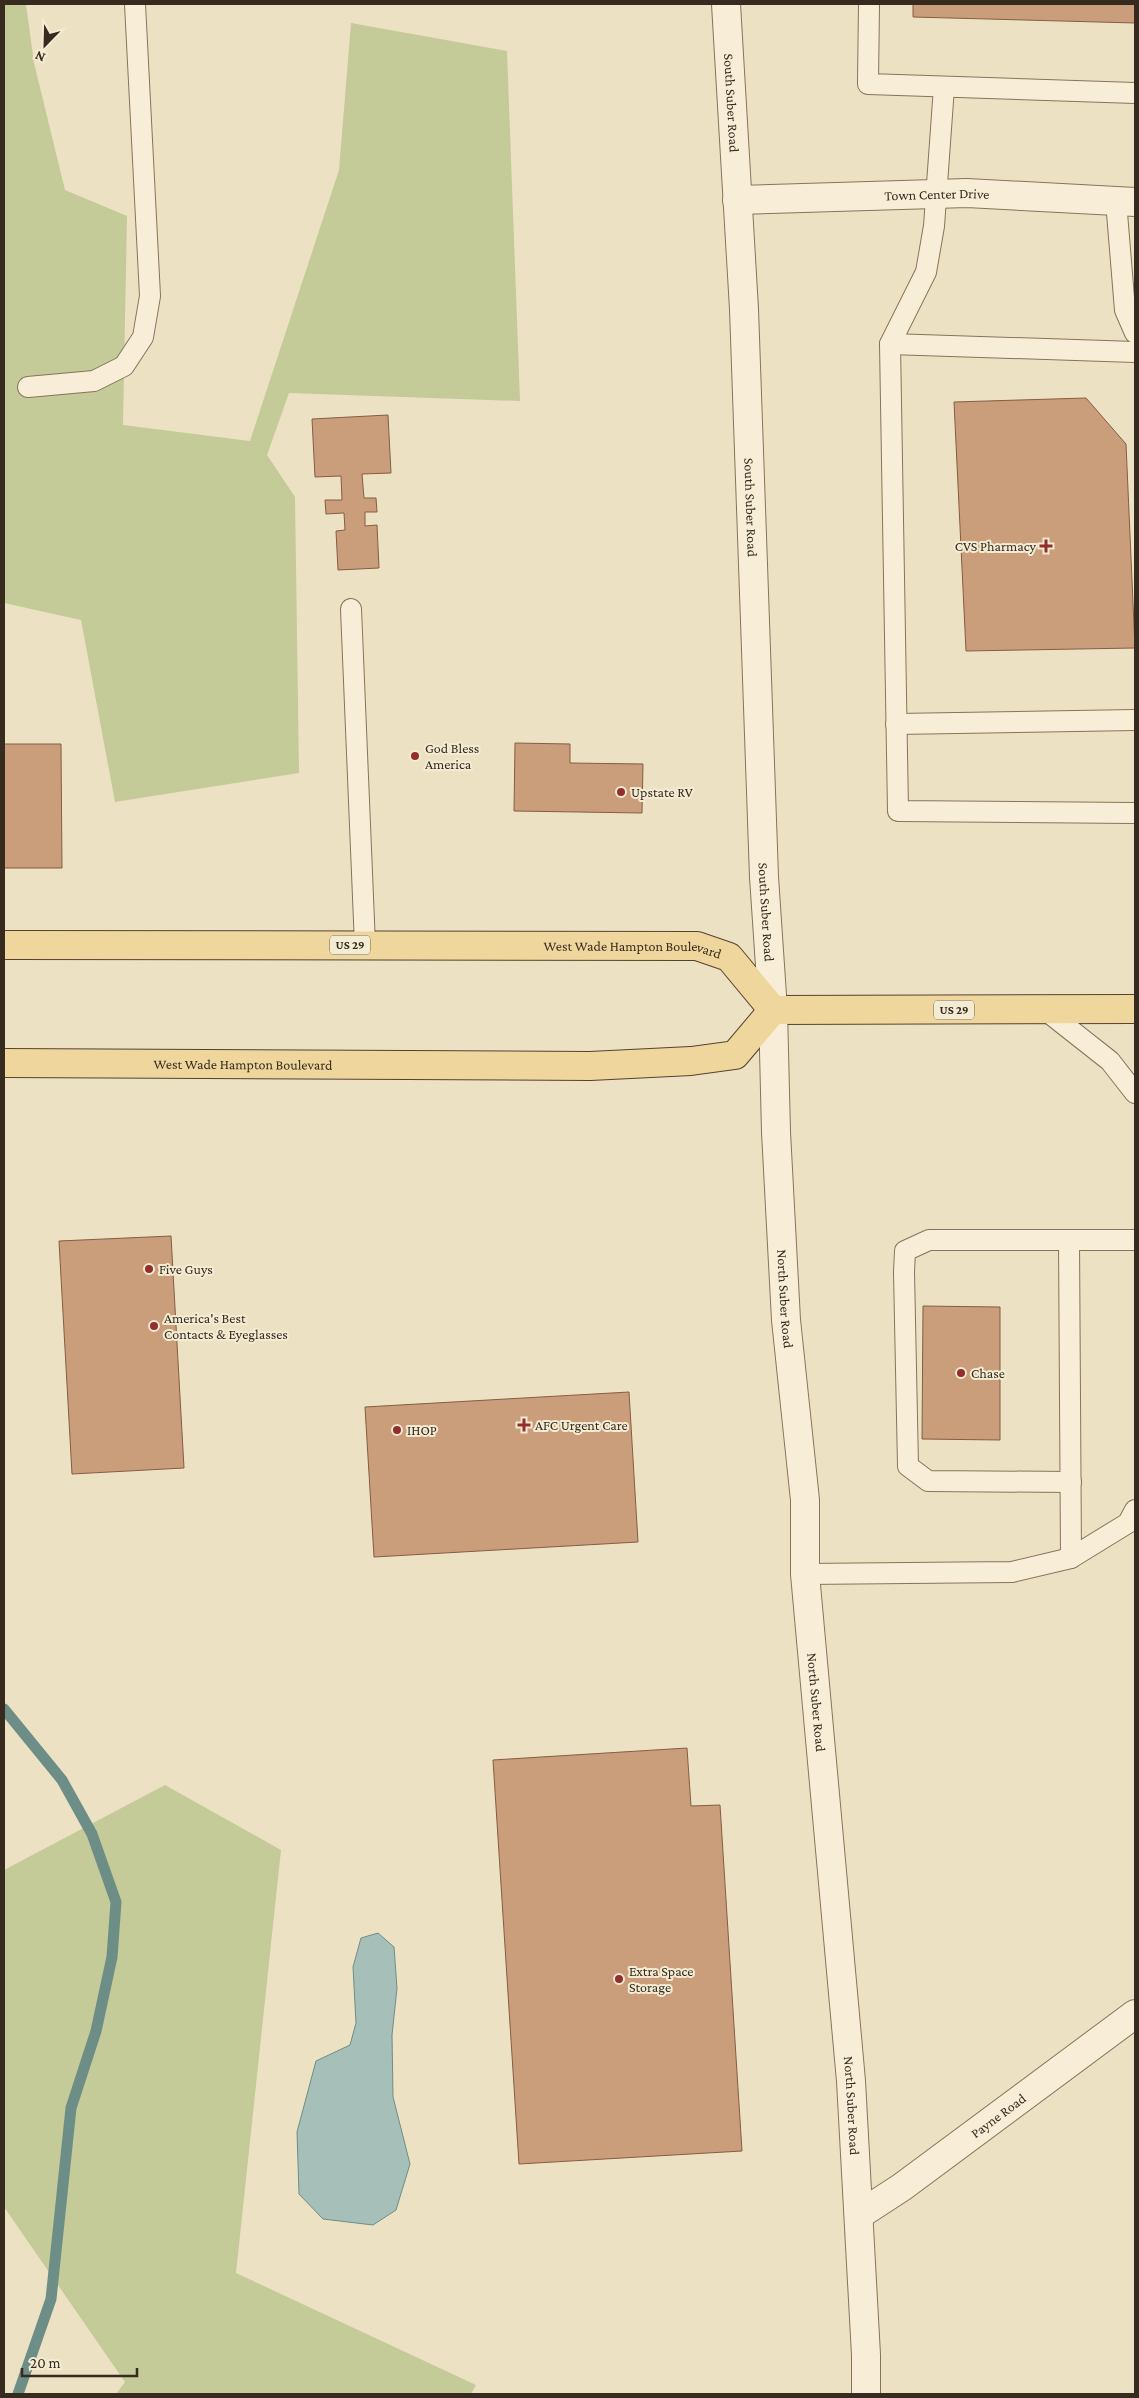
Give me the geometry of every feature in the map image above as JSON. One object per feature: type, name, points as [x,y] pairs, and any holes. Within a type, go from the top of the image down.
[{"type":"main road","name":"West Wade Hampton Boulevard","points":[[4,946],[696,946],[729,957],[773,1010],[735,1055],[691,1061],[590,1066],[4,1063]]},
{"type":"main road","name":"US 29","points":[[773,1010],[1135,1009]]},
{"type":"street","name":"South Suber Road","points":[[726,4],[744,309],[764,877],[773,1010]]},
{"type":"street","name":"Town Center Drive","points":[[737,200],[935,194],[1126,201]]},
{"type":"street","name":"North Suber Road","points":[[773,1010],[776,1132],[786,1320],[804,1500],[805,1574],[851,2081],[859,2215],[866,2394]]},
{"type":"street","name":"Payne Road","points":[[859,2215],[902,2187],[1135,2014]]},
{"type":"lane","points":[[28,387],[94,381],[124,366],[143,337],[150,296],[135,4]]},
{"type":"lane","points":[[869,4],[868,84],[1135,93]]},
{"type":"lane","points":[[944,87],[934,226],[926,272],[890,344],[898,811],[1135,813]]},
{"type":"lane","points":[[1126,201],[1125,310],[1135,333]]},
{"type":"lane","points":[[890,344],[1135,352]]},
{"type":"lane","points":[[351,608],[365,945]]},
{"type":"lane","points":[[896,724],[1135,720]]},
{"type":"lane","points":[[1044,1009],[1110,1061],[1135,1093]]},
{"type":"lane","points":[[1071,1482],[928,1480],[908,1466],[905,1251],[929,1240],[1135,1240]]},
{"type":"lane","points":[[1069,1240],[1071,1558]]},
{"type":"lane","points":[[805,1574],[1012,1572],[1071,1558],[1128,1523],[1135,1510]]},
{"type":"green space","points":[[4,4],[26,4],[34,63],[65,190],[127,216],[123,425],[250,441],[339,170],[351,23],[507,51],[520,401],[289,393],[267,455],[295,497],[299,773],[115,802],[81,620],[4,603]]},
{"type":"green space","points":[[165,1785],[281,1850],[236,2273],[476,2385],[471,2394],[116,2394],[125,2382],[4,2207],[4,1870]]},
{"type":"water","points":[[378,1933],[394,1947],[397,1988],[392,2035],[393,2097],[410,2164],[396,2210],[373,2225],[323,2219],[299,2194],[297,2132],[316,2061],[350,2045],[356,2023],[353,1967],[361,1938]]},
{"type":"building","points":[[913,4],[1135,4],[1135,23],[913,17]]},
{"type":"building","name":"CVS Pharmacy","points":[[1086,398],[1126,444],[1135,648],[966,651],[954,402]]},
{"type":"building","points":[[388,415],[391,473],[362,474],[364,498],[376,498],[377,512],[365,512],[365,526],[377,525],[379,568],[338,570],[336,531],[345,530],[344,513],[326,514],[325,500],[342,500],[341,476],[315,477],[312,419]]},
{"type":"building","points":[[515,743],[570,744],[570,763],[643,764],[642,813],[514,811]]},
{"type":"building","points":[[4,744],[61,744],[62,868],[4,868]]},
{"type":"building","points":[[171,1236],[184,1468],[72,1474],[59,1241]]},
{"type":"building","name":"Chase","points":[[923,1306],[1000,1307],[1000,1440],[922,1439]]},
{"type":"building","points":[[629,1392],[638,1542],[374,1557],[365,1407]]},
{"type":"building","name":"Extra Space Storage","points":[[687,1748],[691,1806],[720,1805],[742,2151],[519,2164],[493,1760]]},
{"type":"waterway","points":[[4,1709],[62,1780],[92,1834],[116,1902],[112,1957],[96,2031],[71,2108],[51,2299],[18,2394]]},
{"type":"place","name":"CVS Pharmacy","points":[[1046,546]]},
{"type":"place","name":"God Bless America","points":[[415,756]]},
{"type":"place","name":"Upstate RV","points":[[621,792]]},
{"type":"place","name":"Five Guys","points":[[149,1269]]},
{"type":"place","name":"America's Best Contacts & Eyeglasses","points":[[154,1326]]},
{"type":"place","name":"Chase","points":[[961,1373]]},
{"type":"place","name":"AFC Urgent Care","points":[[524,1425]]},
{"type":"place","name":"IHOP","points":[[397,1430]]},
{"type":"place","name":"Extra Space Storage","points":[[619,1979]]}]
